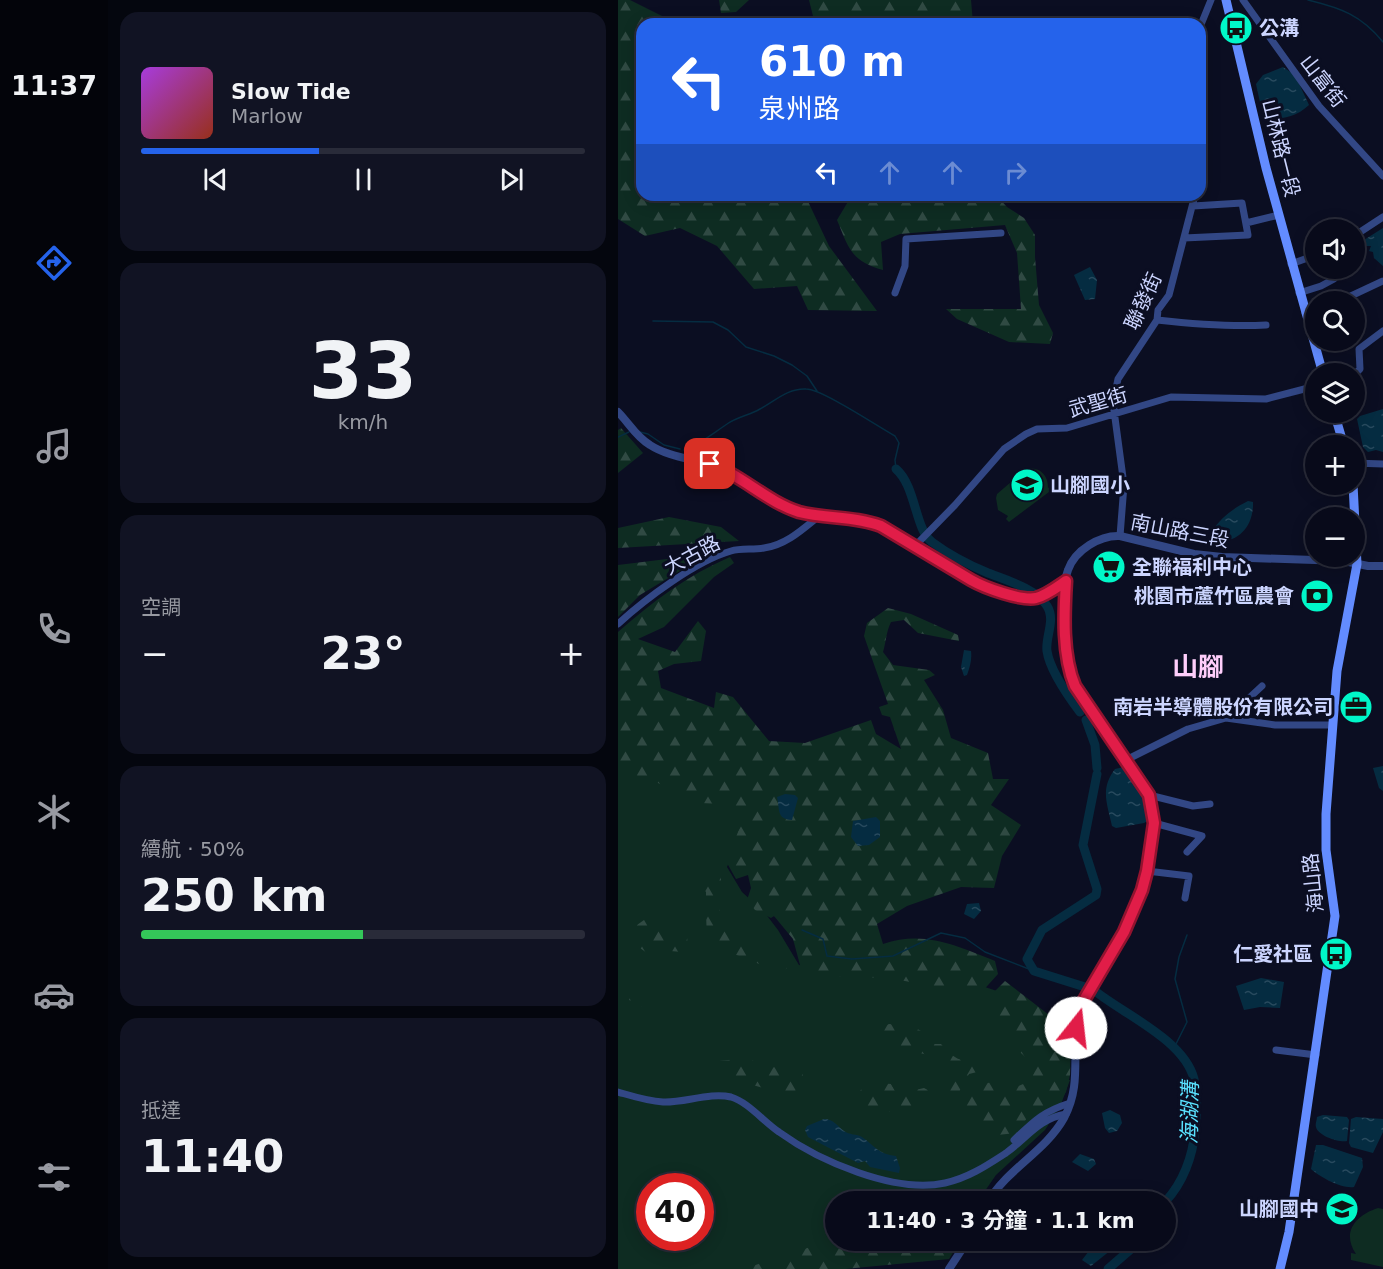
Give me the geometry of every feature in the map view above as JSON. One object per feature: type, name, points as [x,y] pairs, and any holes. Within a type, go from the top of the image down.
[{"type":"main road","name":"山林路一段","points":[[1226,0],[1305,313]]},
{"type":"main road","name":"海山路","points":[[1280,1269],[1289,1232],[1335,916],[1326,850],[1326,814],[1340,645],[1356,567]]},
{"type":"street","points":[[1204,18],[1211,0]]},
{"type":"street","name":"山富街","points":[[1243,0],[1319,106],[1383,176]]},
{"type":"street","name":"聯發街","points":[[1120,536],[1124,485],[1113,403],[1118,379],[1157,320],[1158,310],[1168,295],[1194,201]]},
{"type":"street","points":[[1184,238],[1248,235],[1242,203],[1193,206]]},
{"type":"street","points":[[1246,224],[1279,215]]},
{"type":"street","points":[[1365,229],[1383,217]]},
{"type":"street","points":[[896,293],[905,266],[906,239],[1001,233]]},
{"type":"street","points":[[1291,264],[1305,259]]},
{"type":"street","points":[[1299,293],[1334,279]]},
{"type":"street","points":[[1360,291],[1383,280]]},
{"type":"street","points":[[1157,320],[1195,324],[1266,325]]},
{"type":"street","points":[[1360,363],[1359,349],[1383,331]]},
{"type":"street","name":"武聖街","points":[[914,546],[955,506],[1004,449],[1037,429],[1067,428],[1171,397],[1266,399],[1305,389]]},
{"type":"street","points":[[618,412],[637,434],[655,448],[721,468],[780,504],[798,512],[870,522],[881,526],[979,584],[1027,599],[1038,597],[1066,581],[1066,642],[1070,674],[1075,686],[1149,795],[1154,823],[1142,890],[1124,932],[1080,1010],[1076,1028],[1076,1087],[1066,1114],[1052,1137],[1002,1182],[996,1191]]},
{"type":"street","points":[[1365,463],[1383,464]]},
{"type":"street","name":"大古路","points":[[618,624],[643,601],[706,561],[733,550],[766,548],[784,542],[819,516]]},
{"type":"street","name":"南山路三段","points":[[1066,581],[1067,571],[1072,562],[1089,545],[1110,536],[1120,536],[1194,554],[1305,560]]},
{"type":"street","name":"南山路三段","points":[[1365,565],[1383,566]]},
{"type":"street","points":[[1226,718],[1227,707],[1248,699],[1262,686]]},
{"type":"street","points":[[1126,760],[1188,729],[1226,718],[1275,725],[1333,725]]},
{"type":"street","points":[[1149,795],[1193,806],[1210,804]]},
{"type":"street","points":[[1154,823],[1202,836],[1187,852]]},
{"type":"street","points":[[1147,871],[1189,876],[1185,898]]},
{"type":"street","points":[[1276,1050],[1316,1055]]},
{"type":"street","points":[[618,1092],[662,1102],[714,1097],[731,1098],[752,1110],[796,1144],[854,1171],[893,1182],[919,1186],[942,1184],[966,1178],[996,1159],[1051,1116],[1066,1114]]},
{"type":"street","points":[[996,1159],[1034,1120],[1070,1103]]},
{"type":"street","points":[[949,1269],[961,1251]]},
{"type":"green space","points":[[618,0],[630,0],[666,18],[636,18],[636,201],[808,201],[829,246],[877,311],[808,310],[797,286],[754,289],[717,246],[680,228],[645,236],[618,219]]},
{"type":"green space","points":[[719,0],[749,0],[736,12],[721,13]]},
{"type":"green space","points":[[809,0],[971,0],[972,18],[814,18]]},
{"type":"green space","points":[[848,201],[1002,201],[1024,218],[1035,235],[1039,305],[1053,333],[1050,344],[1009,342],[957,319],[946,309],[1021,309],[1017,253],[1005,225],[900,234],[881,242],[883,270],[864,262],[852,252],[837,220]]},
{"type":"green space","points":[[621,428],[643,453],[618,473],[618,430]]},
{"type":"green space","points":[[1030,468],[1044,474],[1048,488],[1051,486],[1053,489],[1009,522],[1006,519],[1008,516],[998,510],[997,494]]},
{"type":"green space","points":[[669,517],[721,527],[739,541],[618,548],[618,528]]},
{"type":"green space","points":[[708,554],[640,595],[618,617],[618,565]]},
{"type":"green space","points":[[730,557],[734,563],[714,577],[664,627],[638,639],[675,652],[698,621],[706,631],[701,661],[674,664],[658,671],[661,688],[714,708],[716,692],[733,697],[769,741],[805,743],[871,720],[876,734],[901,749],[890,717],[882,715],[879,707],[888,704],[864,636],[867,623],[888,608],[911,614],[958,635],[959,641],[918,633],[904,620],[891,622],[883,652],[893,665],[929,670],[935,675],[924,680],[943,710],[951,738],[988,753],[993,779],[1009,779],[991,805],[1021,825],[1002,856],[994,888],[961,887],[907,906],[877,924],[883,944],[898,940],[927,939],[953,945],[995,961],[998,974],[979,995],[889,978],[803,976],[793,939],[774,916],[771,918],[755,910],[747,900],[751,888],[748,875],[736,879],[727,863],[740,826],[731,808],[723,804],[701,803],[645,777],[618,773],[618,632],[671,590]]},
{"type":"green space","points":[[618,761],[731,800],[744,829],[727,867],[742,892],[765,913],[778,930],[799,965],[955,977],[997,991],[1046,1078],[1070,1080],[1060,1107],[1045,1130],[996,1175],[985,1191],[825,1191],[825,1245],[773,1269],[618,1269]]},
{"type":"green space","points":[[706,872],[720,874],[721,880],[716,899],[727,933],[756,954],[782,961],[787,968],[782,972],[730,952],[708,939],[706,892],[698,883]]},
{"type":"green space","points":[[644,920],[662,923],[672,928],[687,937],[688,946],[682,952],[659,950],[647,953],[640,948],[637,932],[637,925]]},
{"type":"green space","points":[[1005,981],[1053,1018],[1071,1040],[1070,1075],[1066,1092],[1059,1103],[1030,1114],[1016,1133],[988,1136],[976,1132],[965,1109],[964,1100],[981,1085],[995,1082],[997,1088],[1006,1091],[1028,1082],[1034,1073],[1032,1063],[1012,1045],[1016,1037],[1005,1030],[995,1016],[994,992]]},
{"type":"green space","points":[[635,995],[643,997],[645,1003],[639,1009],[632,1006],[629,999]]},
{"type":"green space","points":[[889,1024],[912,1026],[930,1036],[931,1044],[941,1044],[957,1058],[979,1063],[977,1072],[969,1074],[958,1094],[947,1094],[945,1088],[948,1071],[943,1062],[876,1036],[877,1029]]},
{"type":"green space","points":[[746,1058],[769,1067],[799,1066],[804,1078],[798,1089],[792,1093],[732,1079],[717,1072],[714,1066],[719,1061]]},
{"type":"green space","points":[[873,1077],[880,1083],[891,1084],[897,1094],[894,1102],[901,1100],[911,1091],[924,1088],[935,1094],[935,1100],[925,1106],[895,1112],[877,1110],[858,1103],[860,1092]]},
{"type":"green space","points":[[1378,1208],[1383,1209],[1383,1267],[1351,1260],[1351,1253],[1356,1254],[1350,1239],[1353,1225],[1363,1215]]},
{"type":"green space","points":[[825,1242],[825,1251],[954,1251],[949,1259],[845,1269],[743,1269]]},
{"type":"water","points":[[1283,67],[1295,75],[1309,105],[1290,116],[1268,120],[1263,116],[1256,84],[1263,75]]},
{"type":"water","points":[[1383,228],[1383,266],[1374,258],[1373,252],[1369,251],[1371,246],[1365,246],[1365,239]]},
{"type":"water","points":[[1090,267],[1097,280],[1095,299],[1085,300],[1074,275]]},
{"type":"water","points":[[1383,409],[1383,452],[1376,450],[1368,452],[1365,449],[1365,435],[1360,435],[1358,423],[1365,423],[1365,414]]},
{"type":"water","points":[[1248,501],[1253,502],[1253,511],[1251,519],[1242,532],[1229,540],[1212,541],[1211,532],[1219,522]]},
{"type":"water","points":[[964,650],[971,651],[971,663],[967,675],[964,676],[961,667]]},
{"type":"water","points":[[1383,766],[1383,791],[1379,788],[1373,768]]},
{"type":"water","points":[[1124,767],[1140,792],[1149,820],[1116,828],[1112,826],[1106,790],[1110,776],[1115,769]]},
{"type":"water","points":[[785,794],[795,795],[798,798],[792,820],[783,818],[780,813],[777,797]]},
{"type":"water","points":[[876,817],[880,821],[880,837],[869,845],[858,846],[851,837],[853,821]]},
{"type":"water","points":[[979,903],[981,911],[974,919],[964,914],[967,904]]},
{"type":"water","points":[[1261,978],[1284,982],[1280,1008],[1260,1007],[1244,1010],[1236,986]]},
{"type":"water","points":[[1110,1110],[1120,1115],[1122,1123],[1117,1131],[1109,1133],[1105,1128],[1102,1113]]},
{"type":"water","points":[[1323,1115],[1347,1117],[1349,1120],[1347,1141],[1330,1138],[1318,1130],[1317,1117]]},
{"type":"water","points":[[1356,1117],[1383,1119],[1383,1132],[1373,1153],[1351,1147],[1349,1143],[1351,1119]]},
{"type":"water","points":[[824,1119],[833,1121],[846,1132],[862,1137],[881,1151],[896,1156],[900,1168],[899,1173],[870,1167],[865,1161],[858,1163],[808,1137],[805,1130],[807,1126]]},
{"type":"water","points":[[1316,1145],[1323,1145],[1362,1158],[1363,1167],[1354,1187],[1331,1182],[1311,1169]]},
{"type":"water","points":[[1080,1154],[1094,1159],[1096,1164],[1088,1171],[1072,1162]]},
{"type":"water","points":[[1089,1251],[1110,1251],[1091,1266],[1082,1260]]},
{"type":"waterway","points":[[1308,0],[1350,14],[1367,25],[1383,42]]},
{"type":"waterway","points":[[653,321],[713,322],[728,330],[746,347],[774,356],[792,365],[807,376],[817,391]]},
{"type":"waterway","points":[[684,450],[787,393],[806,389],[836,401],[895,436],[899,443],[895,460],[896,469]]},
{"type":"waterway","points":[[618,437],[629,432]]},
{"type":"waterway","points":[[640,432],[648,434],[664,445],[680,449]]},
{"type":"waterway","name":"海湖溝","points":[[896,469],[908,486],[922,528],[932,542],[966,563],[1029,590],[1047,606],[1051,617],[1047,646],[1049,659],[1060,683],[1080,712]]},
{"type":"waterway","name":"海湖溝","points":[[1086,720],[1095,745],[1097,768]]},
{"type":"waterway","name":"海湖溝","points":[[1085,987],[1034,971],[1027,959],[1042,930],[1096,895],[1097,889],[1083,845],[1097,774]]},
{"type":"waterway","points":[[802,930],[823,939],[827,956],[852,959],[893,956],[941,933],[965,938],[985,952],[1034,971]]},
{"type":"waterway","points":[[1174,1048],[1187,1022],[1175,979],[1179,957],[1187,935]]},
{"type":"waterway","name":"海湖溝","points":[[1095,991],[1166,1040],[1179,1052],[1194,1079],[1197,1111],[1194,1140],[1186,1169],[1174,1191]]},
{"type":"waterway","name":"海湖溝","points":[[1108,1269],[1129,1251]]},
{"type":"place","name":"公溝","points":[[1236,28]]},
{"type":"place","name":"山腳國小","points":[[1027,485]]},
{"type":"place","name":"全聯福利中心","points":[[1109,567]]},
{"type":"place","name":"桃園市蘆竹區農會","points":[[1317,596]]},
{"type":"place","name":"南岩半導體股份有限公司","points":[[1356,707]]},
{"type":"place","name":"仁愛社區","points":[[1336,954]]},
{"type":"place","name":"山腳國中","points":[[1342,1209]]},
{"type":"district","name":"山腳","points":[[1198,667]]},
{"type":"route","points":[[710,464],[798,512],[864,521],[881,526],[976,583],[987,587],[1027,599],[1040,597],[1066,581],[1066,642],[1070,674],[1075,686],[1149,795],[1154,815],[1152,843],[1142,890],[1124,932],[1084,1000],[1076,1028]]}]
